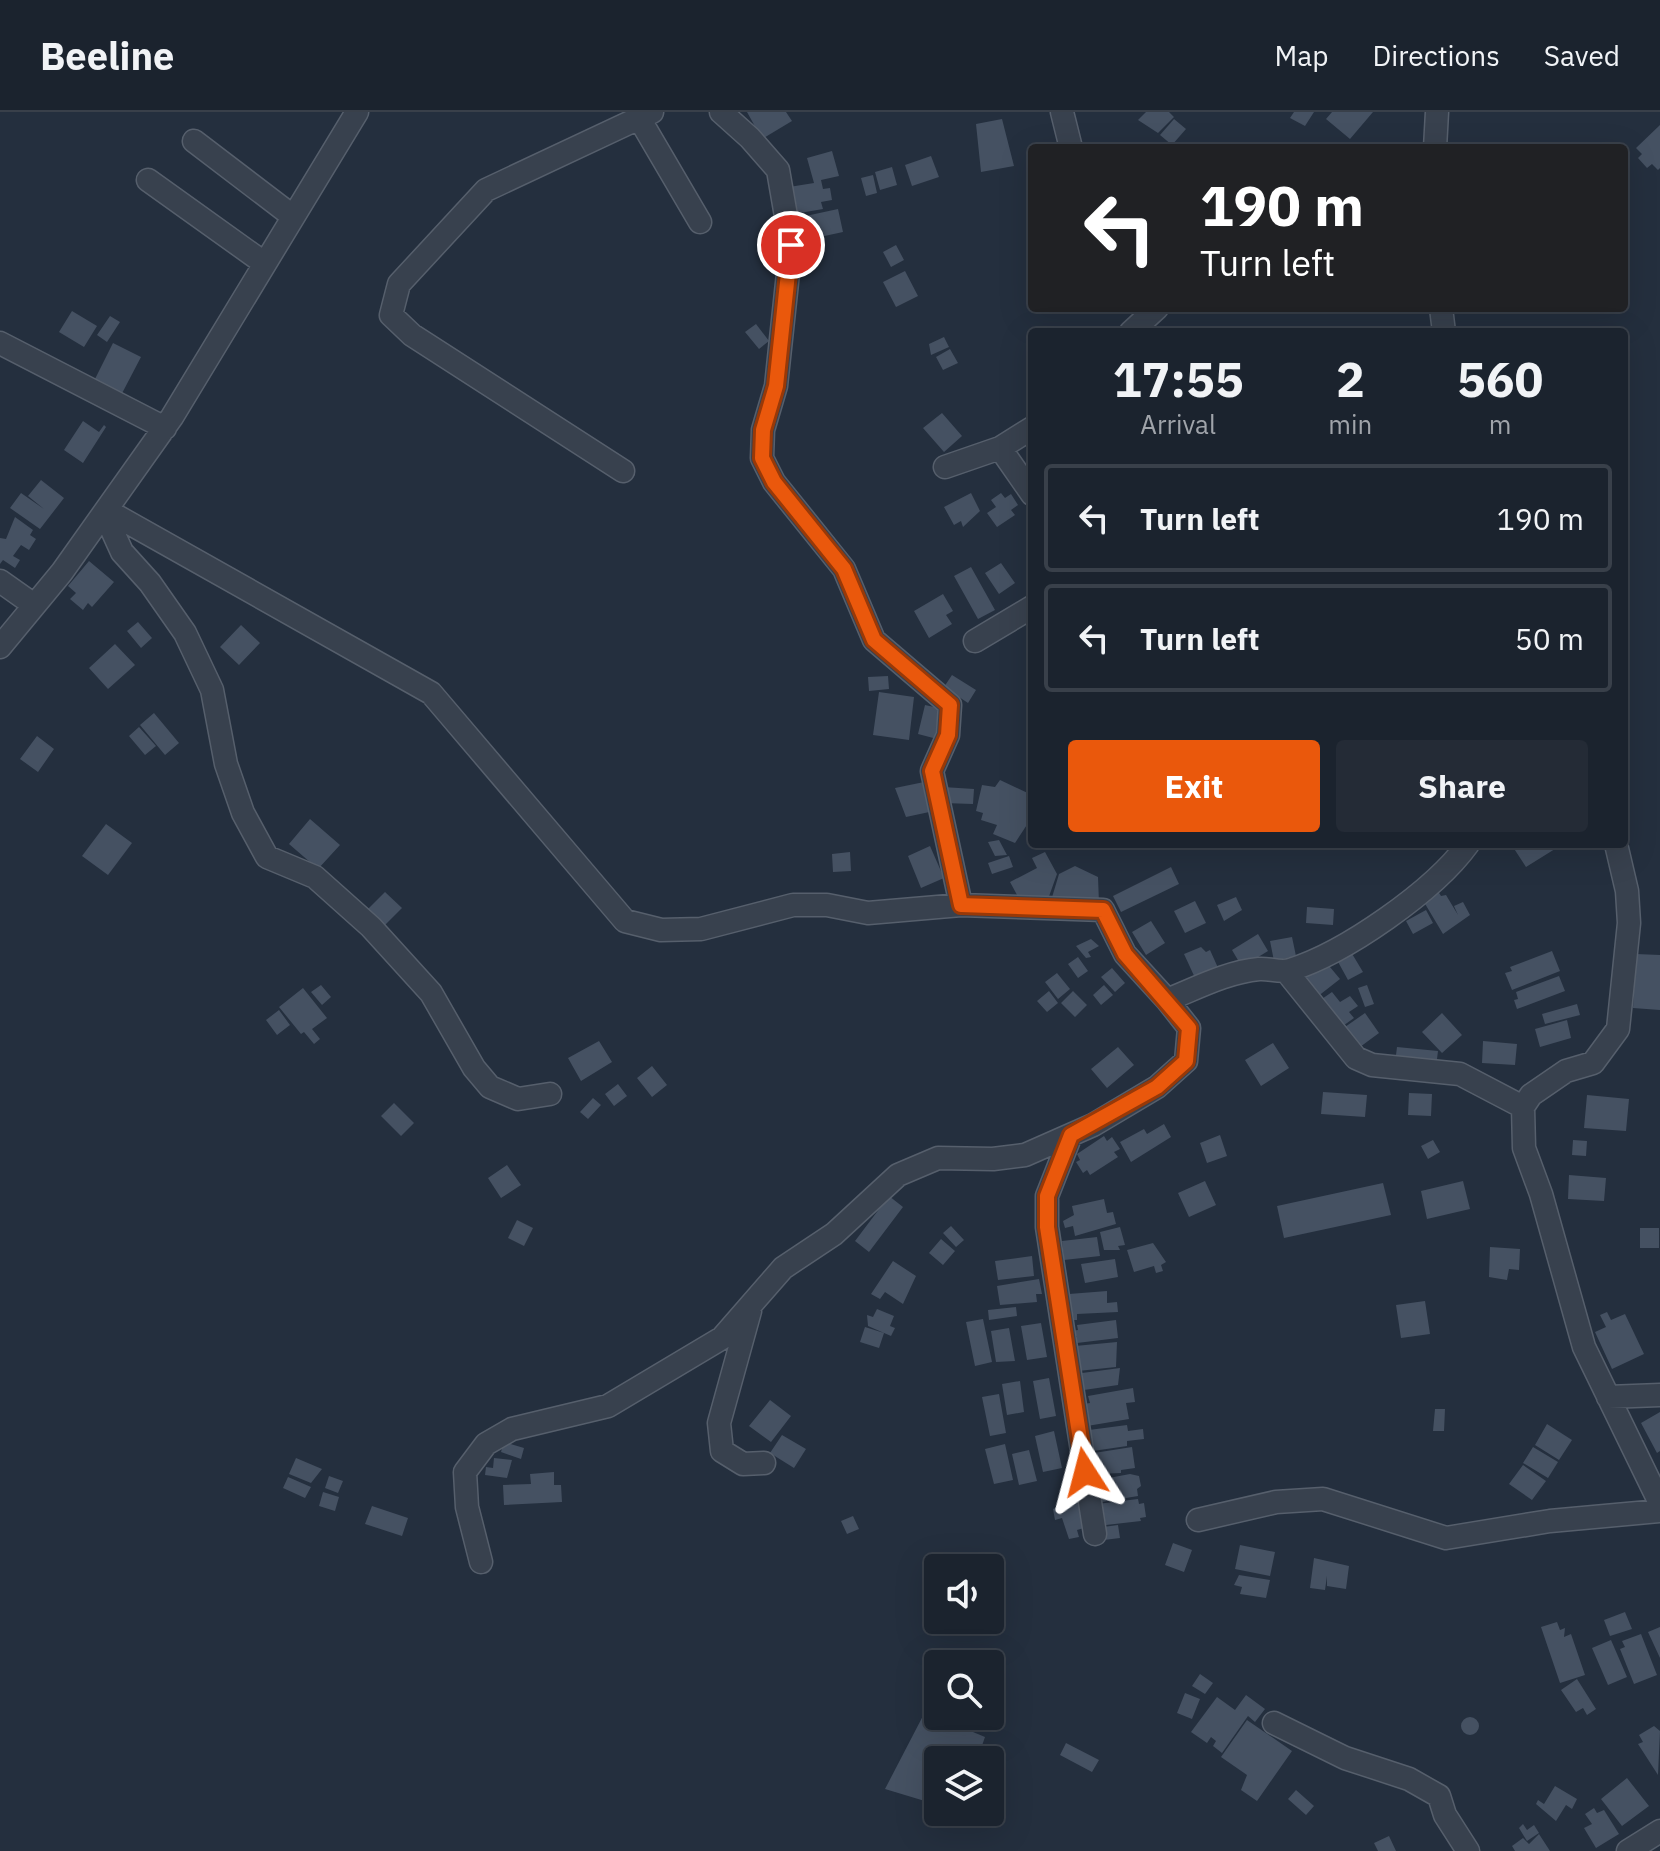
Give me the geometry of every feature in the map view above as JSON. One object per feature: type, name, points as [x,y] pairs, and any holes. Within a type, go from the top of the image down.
[{"type":"street","points":[[0,647],[109,511],[165,428],[291,215],[357,112]]},
{"type":"street","points":[[721,112],[778,170],[791,245],[776,386],[763,430],[762,458],[774,482],[844,569],[874,640],[950,705],[948,735],[932,771],[961,905]]},
{"type":"street","points":[[1062,112],[1070,144]]},
{"type":"street","points":[[1435,144],[1437,112]]},
{"type":"street","points":[[623,471],[412,335],[391,315],[399,284],[486,190],[646,115],[700,222]]},
{"type":"street","points":[[194,141],[291,215]]},
{"type":"street","points":[[148,180],[264,263]]},
{"type":"street","points":[[1135,328],[1153,312]]},
{"type":"street","points":[[0,343],[165,428]]},
{"type":"street","points":[[945,467],[1000,448],[1028,430]]},
{"type":"street","points":[[1000,448],[1028,488]]},
{"type":"street","points":[[109,511],[431,693],[625,921],[661,930],[701,929],[793,905],[827,905],[868,913],[961,905],[1103,910],[1125,954],[1189,1028],[1186,1061],[1157,1087],[1071,1135],[1025,1155],[993,1159],[938,1158],[898,1175],[834,1234],[783,1268],[722,1338],[608,1406],[512,1429],[486,1444],[465,1472],[467,1507],[481,1562]]},
{"type":"street","points":[[109,511],[112,530],[122,552],[150,583],[185,633],[212,690],[226,764],[243,813],[267,857],[315,877],[371,927],[431,993],[474,1068],[490,1087],[518,1099],[550,1094]]},
{"type":"street","points":[[0,581],[34,605]]},
{"type":"street","points":[[975,641],[1028,609]]},
{"type":"street","points":[[1167,1000],[1228,975],[1262,969],[1286,971],[1348,944],[1414,897],[1464,848]]},
{"type":"street","points":[[1617,848],[1627,891],[1629,923],[1618,1029],[1593,1063],[1566,1071],[1531,1095],[1523,1107],[1524,1148],[1541,1194],[1584,1347],[1660,1503]]},
{"type":"street","points":[[1286,971],[1356,1058],[1372,1065],[1460,1074],[1523,1107]]},
{"type":"street","points":[[1071,1135],[1047,1196],[1047,1227],[1095,1534]]},
{"type":"street","points":[[751,1306],[719,1423],[722,1451],[743,1464],[764,1463]]},
{"type":"street","points":[[1608,1397],[1660,1395]]},
{"type":"street","points":[[1198,1520],[1300,1498],[1323,1499],[1446,1538],[1550,1521],[1660,1511]]},
{"type":"street","points":[[1274,1723],[1345,1758],[1409,1779],[1439,1796],[1445,1815],[1468,1851]]},
{"type":"street","points":[[1628,1851],[1660,1831]]},
{"type":"building","points":[[747,112],[786,112],[792,121],[762,139]]},
{"type":"building","points":[[1146,112],[1169,112],[1174,117],[1158,133],[1138,120]]},
{"type":"building","points":[[1294,112],[1314,112],[1305,126],[1290,118]]},
{"type":"building","points":[[1332,112],[1373,112],[1350,139],[1326,119]]},
{"type":"building","points":[[1002,119],[1014,166],[981,172],[976,124]]},
{"type":"building","points":[[1174,119],[1186,129],[1173,144],[1160,135]]},
{"type":"building","points":[[1660,125],[1658,170],[1652,164],[1647,168],[1638,158],[1642,154],[1636,148]]},
{"type":"building","points":[[832,151],[839,176],[821,180],[823,189],[830,188],[832,200],[821,202],[823,209],[794,214],[789,187],[814,183],[807,158]]},
{"type":"building","points":[[931,156],[939,177],[912,186],[905,165]]},
{"type":"building","points":[[892,167],[897,185],[880,190],[875,172]]},
{"type":"building","points":[[873,175],[877,193],[866,196],[861,178]]},
{"type":"building","points":[[838,209],[843,232],[806,240],[801,217]]},
{"type":"building","points":[[896,245],[904,260],[891,267],[883,252]]},
{"type":"building","points":[[905,271],[918,296],[896,307],[883,282]]},
{"type":"building","points":[[72,311],[97,326],[84,347],[59,332]]},
{"type":"building","points":[[110,316],[120,322],[107,342],[97,335]]},
{"type":"building","points":[[756,324],[769,341],[759,349],[745,332]]},
{"type":"building","points":[[944,337],[949,347],[931,355],[929,344]]},
{"type":"building","points":[[113,343],[141,357],[118,401],[91,387]]},
{"type":"building","points":[[950,349],[958,363],[943,370],[936,357]]},
{"type":"building","points":[[942,413],[962,436],[944,452],[923,428]]},
{"type":"building","points":[[83,421],[99,432],[104,425],[106,427],[83,463],[64,450]]},
{"type":"building","points":[[41,480],[64,498],[40,529],[10,508],[21,493],[44,509],[28,496]]},
{"type":"building","points":[[971,493],[980,511],[963,527],[961,521],[954,525],[944,507]]},
{"type":"building","points":[[1001,493],[1005,498],[1011,494],[1018,505],[1011,510],[1015,515],[997,527],[987,513],[996,507],[991,500]]},
{"type":"building","points":[[15,517],[33,530],[30,535],[36,539],[29,550],[21,545],[13,556],[20,560],[15,568],[3,560],[0,564],[0,538],[6,539]]},
{"type":"building","points":[[89,561],[114,582],[92,607],[88,603],[83,610],[70,599],[76,593],[68,586]]},
{"type":"building","points":[[1001,563],[1015,583],[999,594],[985,573]]},
{"type":"building","points":[[971,567],[995,610],[978,619],[954,576]]},
{"type":"building","points":[[943,594],[953,611],[946,615],[952,624],[929,638],[914,611]]},
{"type":"building","points":[[138,622],[152,638],[141,648],[127,631]]},
{"type":"building","points":[[241,625],[260,643],[239,665],[220,647]]},
{"type":"building","points":[[115,644],[135,665],[108,689],[89,668]]},
{"type":"building","points":[[952,675],[976,690],[968,703],[944,687]]},
{"type":"building","points":[[888,676],[889,689],[869,691],[868,677]]},
{"type":"building","points":[[879,692],[914,697],[909,740],[873,735]]},
{"type":"building","points":[[925,705],[948,710],[941,740],[918,734]]},
{"type":"building","points":[[154,713],[179,743],[165,755],[140,725]]},
{"type":"building","points":[[139,727],[156,746],[145,755],[129,736]]},
{"type":"building","points":[[37,736],[54,749],[38,772],[20,759]]},
{"type":"building","points":[[1000,780],[1028,793],[1028,823],[1015,843],[993,834],[997,825],[981,820],[983,813],[976,811],[982,785],[995,787]]},
{"type":"building","points":[[929,781],[934,811],[906,817],[895,788]]},
{"type":"building","points":[[943,787],[974,789],[973,804],[943,803]]},
{"type":"building","points":[[310,819],[340,845],[318,869],[289,844]]},
{"type":"building","points":[[106,824],[132,843],[108,875],[82,856]]},
{"type":"building","points":[[999,840],[1007,855],[995,856],[988,842]]},
{"type":"building","points":[[930,846],[944,878],[921,888],[908,856]]},
{"type":"building","points":[[1514,848],[1557,848],[1526,867]]},
{"type":"building","points":[[850,852],[851,871],[833,872],[832,854]]},
{"type":"building","points":[[1045,852],[1057,874],[1047,902],[1022,904],[1010,882],[1037,868],[1032,858]]},
{"type":"building","points":[[1009,856],[1013,867],[992,874],[988,863]]},
{"type":"building","points":[[1075,866],[1098,877],[1099,903],[1050,904],[1059,874]]},
{"type":"building","points":[[1171,867],[1179,884],[1121,912],[1113,896]]},
{"type":"building","points":[[1436,888],[1441,896],[1446,895],[1458,915],[1454,906],[1463,902],[1470,915],[1443,934],[1421,897]]},
{"type":"building","points":[[385,892],[402,908],[381,929],[365,912]]},
{"type":"building","points":[[1236,897],[1242,910],[1224,921],[1217,905]]},
{"type":"building","points":[[1195,901],[1206,923],[1185,933],[1174,911]]},
{"type":"building","points":[[1307,907],[1334,909],[1333,925],[1306,923]]},
{"type":"building","points":[[1426,910],[1433,923],[1413,934],[1406,921]]},
{"type":"building","points":[[1151,921],[1165,943],[1146,955],[1132,932]]},
{"type":"building","points":[[1258,934],[1268,951],[1242,967],[1232,950]]},
{"type":"building","points":[[1292,937],[1296,956],[1274,961],[1270,941]]},
{"type":"building","points":[[1091,939],[1099,946],[1088,952],[1091,957],[1086,958],[1076,946]]},
{"type":"building","points":[[1201,947],[1206,952],[1210,950],[1219,970],[1196,980],[1184,954]]},
{"type":"building","points":[[1552,951],[1560,971],[1512,990],[1505,973],[1512,971],[1510,967]]},
{"type":"building","points":[[1351,952],[1363,972],[1348,980],[1337,960]]},
{"type":"building","points":[[1636,954],[1660,955],[1660,1010],[1633,1008]]},
{"type":"building","points":[[1078,957],[1088,971],[1078,978],[1068,964]]},
{"type":"building","points":[[1325,961],[1340,979],[1317,997],[1303,979]]},
{"type":"building","points":[[1112,968],[1125,983],[1115,992],[1101,977]]},
{"type":"building","points":[[1057,973],[1070,989],[1058,999],[1045,982]]},
{"type":"building","points":[[1559,976],[1565,991],[1517,1009],[1514,1000],[1518,999],[1516,992]]},
{"type":"building","points":[[321,985],[331,997],[322,1005],[311,992]]},
{"type":"building","points":[[1104,985],[1113,995],[1101,1005],[1093,995]]},
{"type":"building","points":[[1367,985],[1374,1004],[1365,1007],[1358,988]]},
{"type":"building","points":[[303,988],[327,1018],[312,1029],[320,1039],[314,1044],[304,1032],[301,1034],[279,1007]]},
{"type":"building","points":[[1049,991],[1058,1003],[1047,1012],[1037,1001]]},
{"type":"building","points":[[1073,991],[1087,1005],[1075,1017],[1061,1003]]},
{"type":"building","points":[[1332,992],[1340,1002],[1350,996],[1358,1006],[1349,1012],[1354,1018],[1340,1028],[1319,1001]]},
{"type":"building","points":[[1577,1004],[1580,1015],[1545,1024],[1542,1014]]},
{"type":"building","points":[[279,1010],[290,1025],[277,1035],[266,1020]]},
{"type":"building","points":[[1365,1013],[1379,1033],[1360,1047],[1345,1027]]},
{"type":"building","points":[[1442,1013],[1462,1035],[1442,1053],[1422,1032]]},
{"type":"building","points":[[1567,1020],[1571,1038],[1540,1047],[1535,1029]]},
{"type":"building","points":[[599,1041],[612,1062],[581,1081],[568,1058]]},
{"type":"building","points":[[1483,1041],[1517,1044],[1515,1065],[1482,1063]]},
{"type":"building","points":[[1273,1043],[1289,1068],[1261,1086],[1245,1060]]},
{"type":"building","points":[[1118,1047],[1134,1065],[1107,1088],[1091,1069]]},
{"type":"building","points":[[1397,1047],[1438,1051],[1436,1067],[1395,1063]]},
{"type":"building","points":[[652,1066],[667,1085],[652,1097],[637,1078]]},
{"type":"building","points":[[618,1084],[627,1096],[614,1106],[605,1094]]},
{"type":"building","points":[[1323,1092],[1367,1095],[1365,1117],[1321,1114]]},
{"type":"building","points":[[1409,1093],[1432,1094],[1431,1116],[1408,1115]]},
{"type":"building","points":[[1587,1095],[1629,1099],[1626,1131],[1584,1128]]},
{"type":"building","points":[[593,1098],[601,1105],[588,1119],[580,1112]]},
{"type":"building","points":[[394,1103],[414,1123],[401,1136],[381,1116]]},
{"type":"building","points":[[1164,1124],[1171,1137],[1131,1162],[1120,1142],[1144,1129],[1147,1134]]},
{"type":"building","points":[[1220,1135],[1227,1156],[1207,1163],[1200,1143]]},
{"type":"building","points":[[1104,1136],[1107,1141],[1112,1137],[1120,1149],[1114,1152],[1118,1157],[1090,1175],[1087,1170],[1083,1173],[1076,1162],[1080,1160],[1077,1154]]},
{"type":"building","points":[[1433,1140],[1440,1152],[1428,1159],[1421,1146]]},
{"type":"building","points":[[1573,1140],[1587,1141],[1586,1156],[1572,1155]]},
{"type":"building","points":[[507,1165],[521,1185],[501,1198],[488,1178]]},
{"type":"building","points":[[1569,1175],[1606,1178],[1604,1201],[1568,1199]]},
{"type":"building","points":[[1205,1181],[1216,1205],[1189,1217],[1178,1193]]},
{"type":"building","points":[[1463,1181],[1470,1209],[1427,1219],[1421,1191]]},
{"type":"building","points":[[1383,1183],[1391,1215],[1284,1238],[1277,1206]]},
{"type":"building","points":[[889,1196],[903,1207],[869,1252],[855,1241]]},
{"type":"building","points":[[1104,1199],[1107,1213],[1113,1212],[1116,1224],[1075,1236],[1073,1226],[1065,1228],[1063,1221],[1074,1215],[1072,1206]]},
{"type":"building","points":[[517,1220],[533,1228],[524,1246],[508,1238]]},
{"type":"building","points":[[951,1226],[964,1240],[956,1247],[943,1233]]},
{"type":"building","points":[[1120,1227],[1125,1245],[1118,1246],[1120,1250],[1104,1250],[1100,1232]]},
{"type":"building","points":[[1640,1228],[1659,1228],[1659,1248],[1640,1248]]},
{"type":"building","points":[[1097,1237],[1100,1256],[1064,1260],[1062,1241]]},
{"type":"building","points":[[941,1239],[955,1251],[943,1265],[929,1253]]},
{"type":"building","points":[[1153,1243],[1166,1262],[1161,1265],[1163,1271],[1156,1273],[1154,1266],[1134,1272],[1127,1250]]},
{"type":"building","points":[[1490,1247],[1520,1249],[1519,1270],[1509,1269],[1507,1280],[1489,1277]]},
{"type":"building","points":[[1032,1256],[1034,1276],[998,1280],[995,1261]]},
{"type":"building","points":[[1115,1259],[1118,1277],[1085,1283],[1081,1264]]},
{"type":"building","points":[[893,1261],[916,1276],[903,1304],[885,1292],[880,1299],[871,1294]]},
{"type":"building","points":[[1039,1279],[1042,1294],[1036,1294],[1037,1302],[1000,1305],[997,1286]]},
{"type":"building","points":[[1107,1291],[1107,1303],[1117,1302],[1118,1312],[1077,1314],[1077,1320],[1074,1320],[1069,1294]]},
{"type":"building","points":[[1425,1301],[1430,1334],[1401,1338],[1396,1305]]},
{"type":"building","points":[[1016,1307],[1017,1316],[989,1320],[988,1310]]},
{"type":"building","points":[[877,1309],[894,1316],[890,1326],[895,1328],[891,1336],[868,1326],[867,1315],[873,1317]]},
{"type":"building","points":[[1607,1312],[1611,1320],[1625,1314],[1644,1354],[1612,1369],[1595,1332],[1606,1327],[1600,1315]]},
{"type":"building","points":[[983,1319],[992,1362],[975,1366],[966,1322]]},
{"type":"building","points":[[1116,1320],[1118,1338],[1077,1343],[1077,1336],[1072,1335],[1071,1331],[1078,1330],[1077,1325]]},
{"type":"building","points":[[1041,1323],[1047,1357],[1027,1360],[1021,1326]]},
{"type":"building","points":[[865,1327],[884,1333],[879,1348],[860,1342]]},
{"type":"building","points":[[1009,1328],[1015,1361],[996,1362],[991,1331]]},
{"type":"building","points":[[1117,1342],[1116,1367],[1078,1371],[1075,1346]]},
{"type":"building","points":[[1120,1368],[1118,1385],[1084,1390],[1082,1373]]},
{"type":"building","points":[[1049,1378],[1056,1416],[1040,1419],[1033,1381]]},
{"type":"building","points":[[1020,1381],[1024,1412],[1007,1415],[1002,1384]]},
{"type":"building","points":[[1133,1388],[1135,1402],[1126,1403],[1129,1419],[1087,1426],[1084,1404],[1090,1403],[1088,1396]]},
{"type":"building","points":[[999,1394],[1006,1433],[990,1436],[982,1397]]},
{"type":"building","points":[[770,1400],[791,1416],[771,1442],[749,1426]]},
{"type":"building","points":[[1435,1409],[1445,1409],[1444,1431],[1433,1431]]},
{"type":"building","points":[[1660,1412],[1660,1451],[1657,1453],[1641,1423]]},
{"type":"building","points":[[1547,1424],[1572,1440],[1559,1460],[1535,1445]]},
{"type":"building","points":[[1127,1425],[1128,1431],[1143,1429],[1144,1439],[1127,1441],[1127,1446],[1093,1451],[1089,1430]]},
{"type":"building","points":[[1054,1431],[1062,1468],[1043,1472],[1035,1436]]},
{"type":"building","points":[[782,1435],[806,1449],[794,1468],[770,1453]]},
{"type":"building","points":[[504,1442],[524,1448],[521,1459],[501,1452]]},
{"type":"building","points":[[1005,1444],[1013,1480],[994,1484],[985,1449]]},
{"type":"building","points":[[1132,1447],[1135,1468],[1121,1470],[1121,1473],[1097,1474],[1094,1453]]},
{"type":"building","points":[[1533,1447],[1558,1462],[1548,1478],[1523,1463]]},
{"type":"building","points":[[1029,1450],[1037,1481],[1019,1485],[1012,1454]]},
{"type":"building","points":[[296,1458],[322,1469],[311,1483],[289,1474]]},
{"type":"building","points":[[494,1458],[512,1460],[507,1478],[485,1475],[486,1467],[493,1468]]},
{"type":"building","points":[[1523,1465],[1546,1481],[1532,1500],[1509,1484]]},
{"type":"building","points":[[554,1472],[554,1485],[561,1485],[562,1502],[504,1505],[503,1485],[531,1484],[530,1474]]},
{"type":"building","points":[[1130,1474],[1139,1476],[1141,1486],[1137,1489],[1138,1496],[1102,1502],[1098,1480]]},
{"type":"building","points":[[329,1476],[343,1481],[338,1493],[325,1488]]},
{"type":"building","points":[[288,1477],[311,1487],[305,1498],[283,1488]]},
{"type":"building","points":[[323,1492],[339,1497],[335,1511],[319,1506]]},
{"type":"building","points":[[1138,1499],[1139,1504],[1144,1503],[1146,1517],[1140,1518],[1141,1521],[1106,1525],[1105,1521],[1099,1522],[1097,1504]]},
{"type":"building","points":[[1067,1502],[1070,1505],[1079,1503],[1084,1528],[1077,1530],[1079,1537],[1069,1539],[1062,1518],[1055,1520],[1053,1509]]},
{"type":"building","points":[[372,1506],[408,1518],[402,1536],[365,1524]]},
{"type":"building","points":[[853,1516],[859,1529],[847,1534],[841,1521]]},
{"type":"building","points":[[1118,1525],[1120,1538],[1104,1540],[1103,1527]]},
{"type":"building","points":[[1173,1543],[1192,1550],[1184,1572],[1165,1565]]},
{"type":"building","points":[[1240,1545],[1275,1552],[1270,1576],[1235,1569]]},
{"type":"building","points":[[1314,1558],[1349,1566],[1346,1589],[1327,1586],[1327,1576],[1325,1590],[1310,1588]]},
{"type":"building","points":[[1239,1575],[1270,1580],[1266,1598],[1240,1594],[1242,1587],[1234,1585]]},
{"type":"building","points":[[1625,1612],[1632,1629],[1610,1636],[1604,1620]]},
{"type":"building","points":[[1557,1622],[1560,1630],[1565,1628],[1564,1637],[1571,1634],[1585,1675],[1560,1683],[1541,1627]]},
{"type":"building","points":[[1660,1627],[1660,1658],[1648,1632]]},
{"type":"building","points":[[1641,1634],[1657,1675],[1634,1684],[1620,1649],[1625,1647],[1622,1641]]},
{"type":"building","points":[[1611,1640],[1627,1677],[1608,1685],[1592,1648]]},
{"type":"building","points":[[1200,1674],[1213,1683],[1205,1694],[1192,1686]]},
{"type":"building","points":[[1577,1679],[1596,1709],[1587,1715],[1583,1708],[1576,1712],[1561,1690]]},
{"type":"building","points":[[1185,1693],[1200,1699],[1192,1719],[1177,1713]]},
{"type":"building","points":[[1246,1695],[1265,1709],[1255,1722],[1248,1716],[1222,1753],[1213,1746],[1216,1741],[1211,1737],[1207,1743],[1191,1732],[1217,1697],[1235,1710]]},
{"type":"building","points":[[924,1714],[924,1730],[968,1730],[985,1737],[982,1746],[924,1746],[924,1801],[885,1789]]},
{"type":"building","points":[[1470,1717],[1479,1726],[1470,1735],[1461,1726]]},
{"type":"building","points":[[1247,1720],[1292,1751],[1257,1801],[1241,1790],[1247,1775],[1221,1757]]},
{"type":"building","points":[[1654,1726],[1660,1731],[1658,1775],[1638,1744],[1643,1742],[1639,1735]]},
{"type":"building","points":[[1066,1743],[1099,1760],[1092,1772],[1060,1755]]},
{"type":"building","points":[[1627,1778],[1649,1806],[1622,1826],[1601,1799]]},
{"type":"building","points":[[1555,1786],[1577,1799],[1572,1809],[1566,1805],[1556,1821],[1536,1804],[1538,1800],[1544,1804]]},
{"type":"building","points":[[1296,1790],[1314,1806],[1306,1815],[1288,1799]]},
{"type":"building","points":[[1594,1808],[1597,1813],[1604,1810],[1619,1834],[1596,1848],[1584,1828],[1592,1824],[1585,1814]]},
{"type":"building","points":[[1523,1824],[1527,1830],[1534,1825],[1539,1833],[1527,1841],[1519,1828]]},
{"type":"building","points":[[1539,1834],[1550,1851],[1515,1851],[1512,1846],[1523,1838],[1529,1844]]},
{"type":"building","points":[[1389,1836],[1396,1851],[1378,1851],[1374,1843]]},
{"type":"route","points":[[791,245],[776,386],[763,430],[762,458],[774,482],[844,569],[874,640],[950,705],[952,716],[948,735],[932,771],[961,905],[1103,910],[1125,954],[1189,1028],[1186,1061],[1157,1087],[1071,1135],[1047,1196],[1047,1227],[1085,1472]]}]
